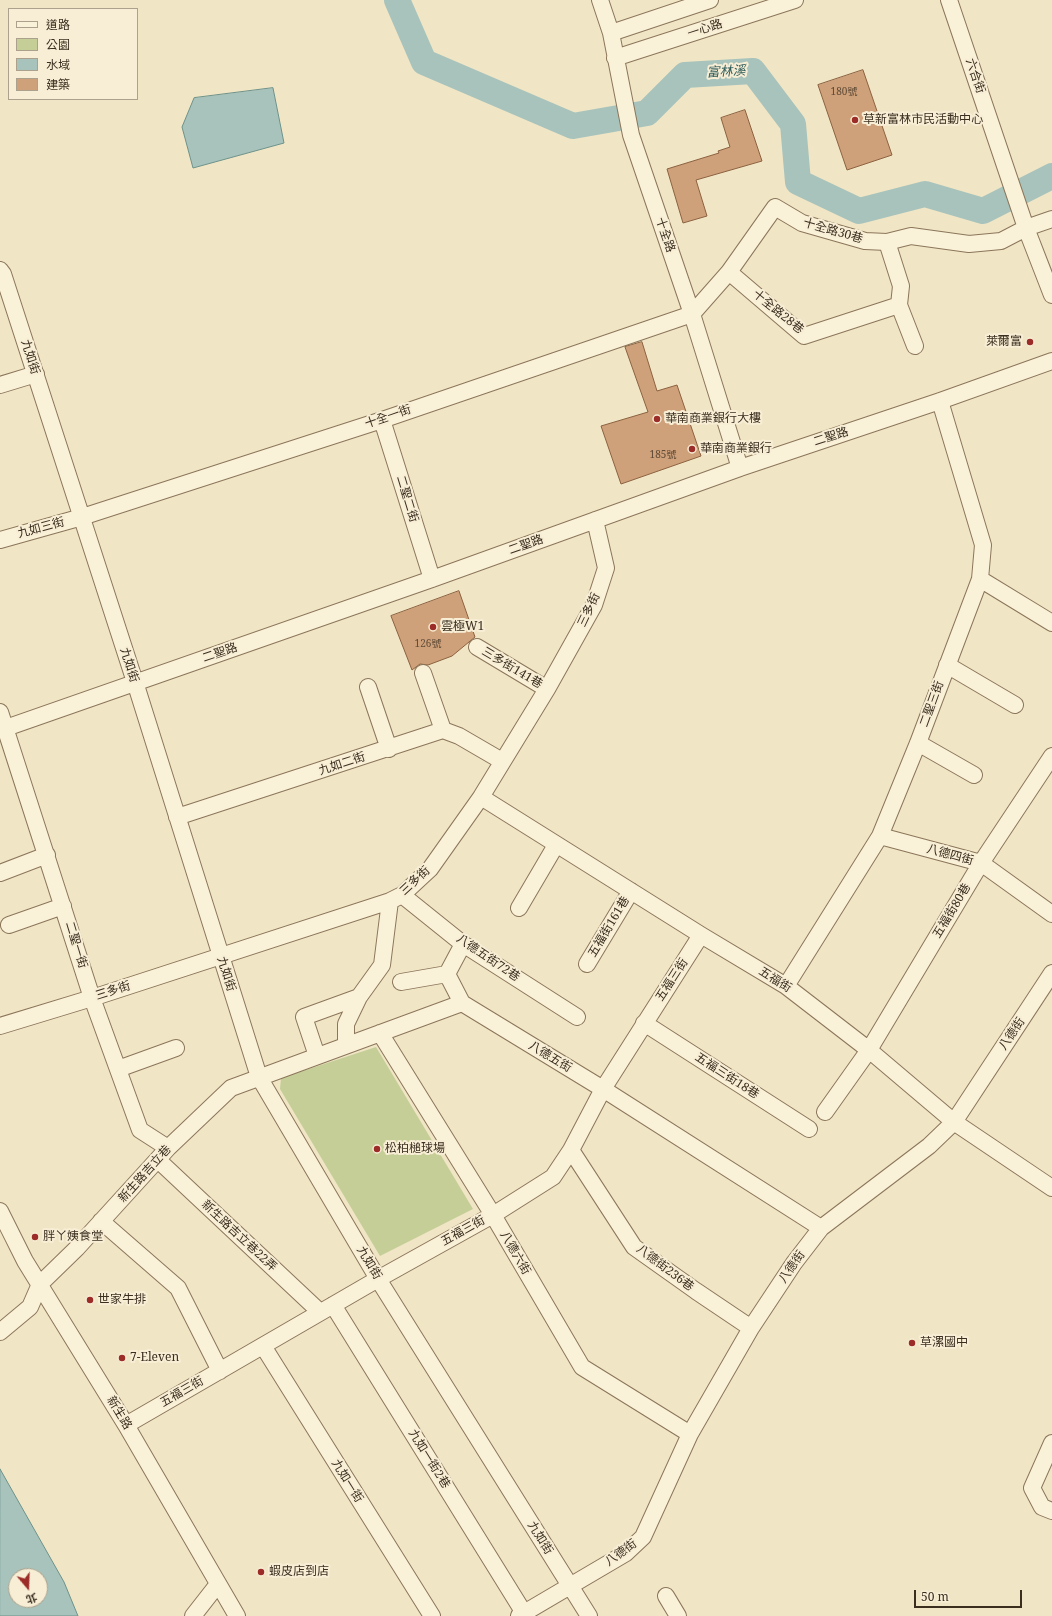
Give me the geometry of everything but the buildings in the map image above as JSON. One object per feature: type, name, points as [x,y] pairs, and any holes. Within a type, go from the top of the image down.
[{"type":"street","name":"十全路","points":[[600,0],[611,33],[622,96],[631,135],[692,314],[740,468]]},
{"type":"street","points":[[611,33],[710,0]]},
{"type":"street","name":"一心路","points":[[615,58],[795,0]]},
{"type":"street","name":"六合街","points":[[949,0],[1025,224]]},
{"type":"street","name":"十全路30巷","points":[[692,314],[729,272],[775,207],[802,223],[865,241],[887,242],[911,236],[969,244],[1000,241],[1025,224],[1052,219]]},
{"type":"street","points":[[1025,224],[1052,295]]},
{"type":"street","points":[[887,242],[901,286],[900,305],[915,346]]},
{"type":"street","name":"九如街","points":[[0,270],[3,274],[36,374],[135,682],[259,1077],[378,1279],[589,1616]]},
{"type":"street","name":"十全路28巷","points":[[729,272],[804,336],[900,305]]},
{"type":"street","name":"十全一街","points":[[82,517],[382,420],[692,314]]},
{"type":"street","name":"二聖路","points":[[2,729],[432,579],[740,468],[940,401],[1052,361]]},
{"type":"street","points":[[0,385],[36,374]]},
{"type":"street","name":"二聖三街","points":[[786,986],[880,836],[918,743],[980,579],[983,545],[940,401]]},
{"type":"street","name":"二聖二街","points":[[382,420],[432,579]]},
{"type":"street","name":"九如三街","points":[[0,540],[82,517]]},
{"type":"street","name":"三多街","points":[[0,1026],[92,998],[396,898],[430,869],[481,797],[547,689],[594,605],[606,568],[596,520]]},
{"type":"street","points":[[980,579],[1052,623]]},
{"type":"street","name":"三多街141巷","points":[[476,647],[547,689]]},
{"type":"street","points":[[947,665],[1015,705]]},
{"type":"street","points":[[423,674],[443,730],[458,736],[502,761]]},
{"type":"street","points":[[368,687],[389,749]]},
{"type":"street","name":"二聖一街","points":[[0,712],[2,729],[47,855],[92,998],[140,1130],[163,1154]]},
{"type":"street","name":"九如二街","points":[[177,817],[389,749],[443,730]]},
{"type":"street","points":[[918,743],[974,775]]},
{"type":"street","name":"五福街80巷","points":[[826,1112],[870,1050],[981,863],[1052,756]]},
{"type":"street","name":"五福街","points":[[481,797],[701,935],[786,986],[870,1050],[954,1122],[1051,1185]]},
{"type":"street","name":"八德四街","points":[[880,836],[981,863],[1052,914]]},
{"type":"street","points":[[519,908],[556,845]]},
{"type":"street","points":[[0,872],[47,855]]},
{"type":"street","name":"五福街161巷","points":[[587,964],[631,891]]},
{"type":"street","points":[[346,1045],[346,1024],[360,997],[382,965],[396,898]]},
{"type":"street","name":"八德五街72巷","points":[[396,898],[463,944],[576,1017]]},
{"type":"street","points":[[9,926],[63,906]]},
{"type":"street","name":"五福三街","points":[[126,1425],[378,1279],[493,1215],[553,1177],[571,1150],[603,1089],[701,935]]},
{"type":"street","points":[[447,974],[463,944]]},
{"type":"street","name":"八德街","points":[[570,1587],[626,1553],[643,1537],[690,1434],[751,1328],[794,1263],[821,1228],[929,1146],[954,1122],[1046,995],[1052,973]]},
{"type":"street","points":[[401,982],[447,974]]},
{"type":"street","points":[[259,1077],[462,1003],[447,974]]},
{"type":"street","points":[[317,1056],[304,1017],[360,997]]},
{"type":"street","name":"八德五街","points":[[462,1003],[603,1089],[821,1228]]},
{"type":"street","name":"五福三街18巷","points":[[644,1023],[809,1129]]},
{"type":"street","name":"八德六街","points":[[380,1032],[493,1215],[582,1367],[690,1434]]},
{"type":"street","points":[[118,1069],[176,1048]]},
{"type":"street","name":"新生路吉立巷","points":[[40,1284],[163,1154],[231,1088],[259,1077]]},
{"type":"street","name":"八德街236巷","points":[[571,1150],[634,1247],[696,1292],[751,1328]]},
{"type":"street","name":"新生路吉立巷22弄","points":[[163,1154],[327,1309]]},
{"type":"street","name":"新生路","points":[[0,1211],[25,1260],[126,1425],[237,1616]]},
{"type":"street","points":[[101,1221],[178,1288],[220,1370]]},
{"type":"street","points":[[0,1332],[30,1307],[40,1284]]},
{"type":"street","name":"九如一街2巷","points":[[327,1309],[521,1614]]},
{"type":"street","name":"九如一街","points":[[263,1346],[432,1616]]},
{"type":"street","points":[[1052,1443],[1032,1488],[1042,1507],[1052,1511]]},
{"type":"street","points":[[193,1616],[218,1584]]},
{"type":"street","points":[[521,1614],[570,1587]]},
{"type":"street","points":[[666,1596],[678,1616]]},
{"type":"green space","name":"松柏槌球場","points":[[376,1047],[473,1209],[380,1256],[280,1089],[281,1078]]},
{"type":"water","points":[[273,88],[284,143],[193,168],[182,127],[194,98]]},
{"type":"water","points":[[0,1469],[64,1582],[78,1616],[0,1616]]},
{"type":"waterway","name":"富林溪","points":[[397,0],[424,62],[573,126],[647,113],[685,75],[753,71],[793,124],[798,182],[859,211],[925,194],[983,211],[1052,176]]},
{"type":"place","name":"草新富林市民活動中心","points":[[855,120]]},
{"type":"place","name":"萊爾富","points":[[1030,342]]},
{"type":"place","name":"華南商業銀行大樓","points":[[657,419]]},
{"type":"place","name":"華南商業銀行","points":[[692,449]]},
{"type":"place","name":"雲極W1","points":[[433,627]]},
{"type":"place","name":"松柏槌球場","points":[[377,1149]]},
{"type":"place","name":"胖ㄚ姨食堂","points":[[35,1237]]},
{"type":"place","name":"世家牛排","points":[[90,1300]]},
{"type":"place","name":"草漯國中","points":[[912,1343]]},
{"type":"place","name":"7-Eleven","points":[[122,1358]]},
{"type":"place","name":"蝦皮店到店","points":[[261,1572]]}]
